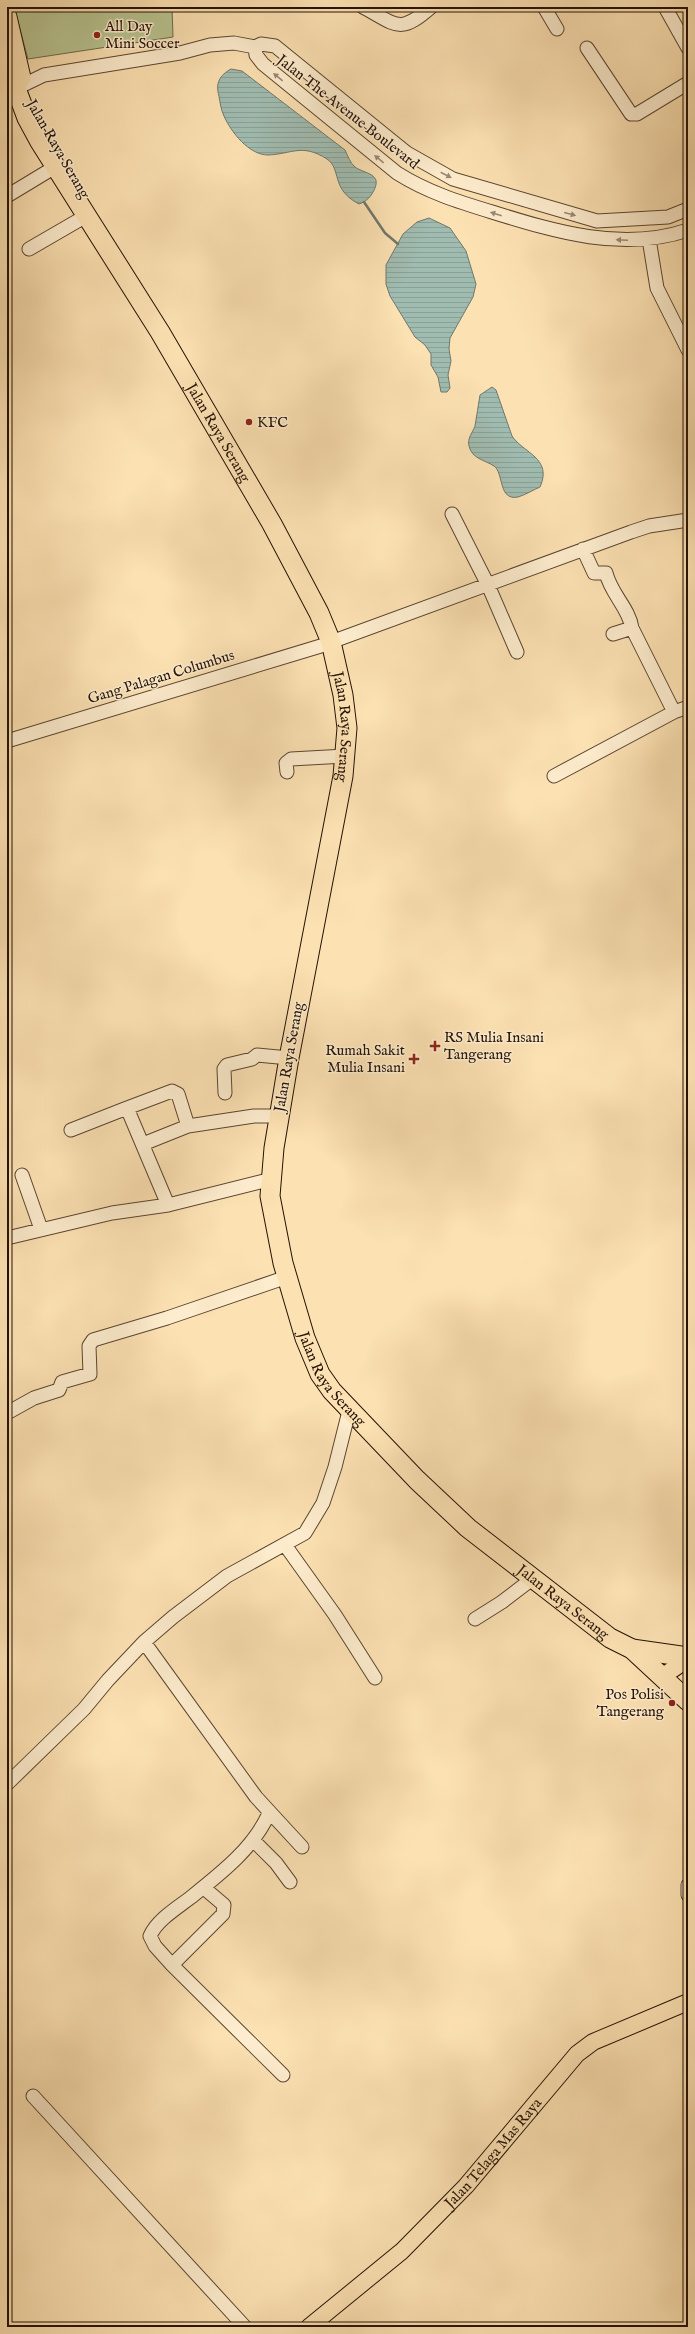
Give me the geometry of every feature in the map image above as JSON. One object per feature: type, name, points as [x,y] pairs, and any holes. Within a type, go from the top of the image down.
[{"type":"highway","name":"Jalan Raya Serang","points":[[7,17],[19,88],[27,118],[55,167],[137,294],[268,517],[295,567],[328,644],[347,728],[345,756],[331,845],[288,1058],[279,1116],[270,1196],[287,1277],[305,1338],[320,1374],[349,1411],[422,1485],[468,1528],[532,1579],[610,1638],[632,1649],[685,1694]]},
{"type":"highway","name":"Jalan Raya Serang","points":[[7,64],[19,88],[31,105],[64,162],[129,266],[137,294]]},
{"type":"highway","points":[[632,1649],[688,1658]]},
{"type":"main road","points":[[663,1676],[688,1658]]},
{"type":"main road","name":"Jalan Telaga Mas Raya","points":[[309,2327],[402,2251],[461,2191],[577,2054],[593,2042],[688,2002]]},
{"type":"street","points":[[364,7],[392,23],[404,26],[414,21],[431,7]]},
{"type":"street","points":[[544,7],[557,29]]},
{"type":"street","points":[[665,7],[688,48]]},
{"type":"street","name":"Jalan The Avenue Boulevard","points":[[19,88],[44,75],[180,52],[210,45],[234,43],[256,47],[261,44],[275,46],[407,153],[425,165],[453,179],[598,221],[668,217],[688,209]]},
{"type":"street","name":"Jalan The Avenue Boulevard","points":[[256,47],[256,54],[263,64],[397,173],[415,185],[438,195],[499,214],[595,239],[649,239],[668,237],[688,230]]},
{"type":"street","points":[[587,48],[631,114],[637,114],[688,83]]},
{"type":"street","points":[[7,196],[55,167]]},
{"type":"street","points":[[30,249],[86,216]]},
{"type":"street","points":[[595,239],[598,221]]},
{"type":"street","points":[[649,239],[657,288],[688,350]]},
{"type":"street","points":[[452,514],[488,585],[517,652]]},
{"type":"street","name":"Gang Palagan Columbus","points":[[7,741],[328,644],[583,548],[649,526],[688,520]]},
{"type":"street","points":[[583,548],[595,574],[606,574],[609,584],[622,607],[629,615],[632,628],[674,712]]},
{"type":"street","points":[[613,634],[632,628]]},
{"type":"street","points":[[554,776],[674,712],[688,707]]},
{"type":"street","points":[[287,772],[286,763],[291,759],[345,756]]},
{"type":"street","points":[[225,1093],[224,1069],[227,1065],[252,1059],[257,1055],[288,1058]]},
{"type":"street","points":[[71,1130],[172,1091],[178,1094],[188,1126]]},
{"type":"street","points":[[127,1108],[168,1205]]},
{"type":"street","points":[[143,1144],[188,1126],[254,1116],[279,1116]]},
{"type":"street","points":[[22,1175],[41,1229]]},
{"type":"street","points":[[7,1238],[112,1213],[168,1205],[272,1180]]},
{"type":"street","points":[[7,1413],[34,1398],[60,1389],[62,1382],[90,1374],[89,1346],[93,1340],[167,1318],[287,1277]]},
{"type":"street","points":[[7,1784],[84,1709],[108,1680],[144,1642],[227,1576],[285,1545],[305,1532],[323,1503],[335,1467],[349,1411]]},
{"type":"street","points":[[285,1545],[335,1615],[375,1678]]},
{"type":"street","points":[[475,1618],[502,1602],[532,1579]]},
{"type":"street","points":[[144,1642],[269,1813],[302,1847]]},
{"type":"street","points":[[269,1813],[254,1841],[204,1888],[166,1917],[150,1936],[155,1946],[172,1965],[283,2075]]},
{"type":"street","points":[[254,1841],[276,1863],[290,1882]]},
{"type":"street","points":[[688,1885],[688,1895]]},
{"type":"street","points":[[172,1965],[223,1914],[224,1906],[204,1888]]},
{"type":"street","points":[[33,2096],[245,2327]]},
{"type":"green space","name":"All Day Mini Soccer","points":[[14,7],[172,7],[173,37],[28,59]]},
{"type":"shaded area","points":[[231,69],[242,71],[345,150],[350,161],[355,167],[372,175],[375,178],[376,186],[369,198],[359,204],[350,198],[340,186],[331,163],[318,154],[304,150],[268,155],[261,154],[254,151],[242,142],[231,129],[224,116],[221,109],[218,91],[219,80]]},
{"type":"shaded area","points":[[429,218],[450,228],[466,251],[476,284],[473,297],[450,338],[449,349],[451,361],[448,375],[450,388],[447,392],[441,392],[438,377],[431,365],[431,354],[425,345],[415,337],[390,296],[386,284],[386,265],[403,234],[417,222]]},
{"type":"shaded area","points":[[492,387],[496,390],[512,436],[535,457],[543,469],[543,477],[540,487],[518,497],[507,495],[502,486],[499,474],[494,466],[479,459],[473,454],[469,446],[469,438],[475,426],[480,395]]},
{"type":"waterway","points":[[364,202],[385,233],[398,244]]},
{"type":"place","name":"All Day Mini Soccer","points":[[97,35]]},
{"type":"place","name":"KFC","points":[[249,422]]},
{"type":"place","name":"RS Mulia Insani Tangerang","points":[[435,1046]]},
{"type":"place","name":"Rumah Sakit Mulia Insani","points":[[414,1059]]},
{"type":"place","name":"Pos Polisi Tangerang","points":[[672,1703]]}]
